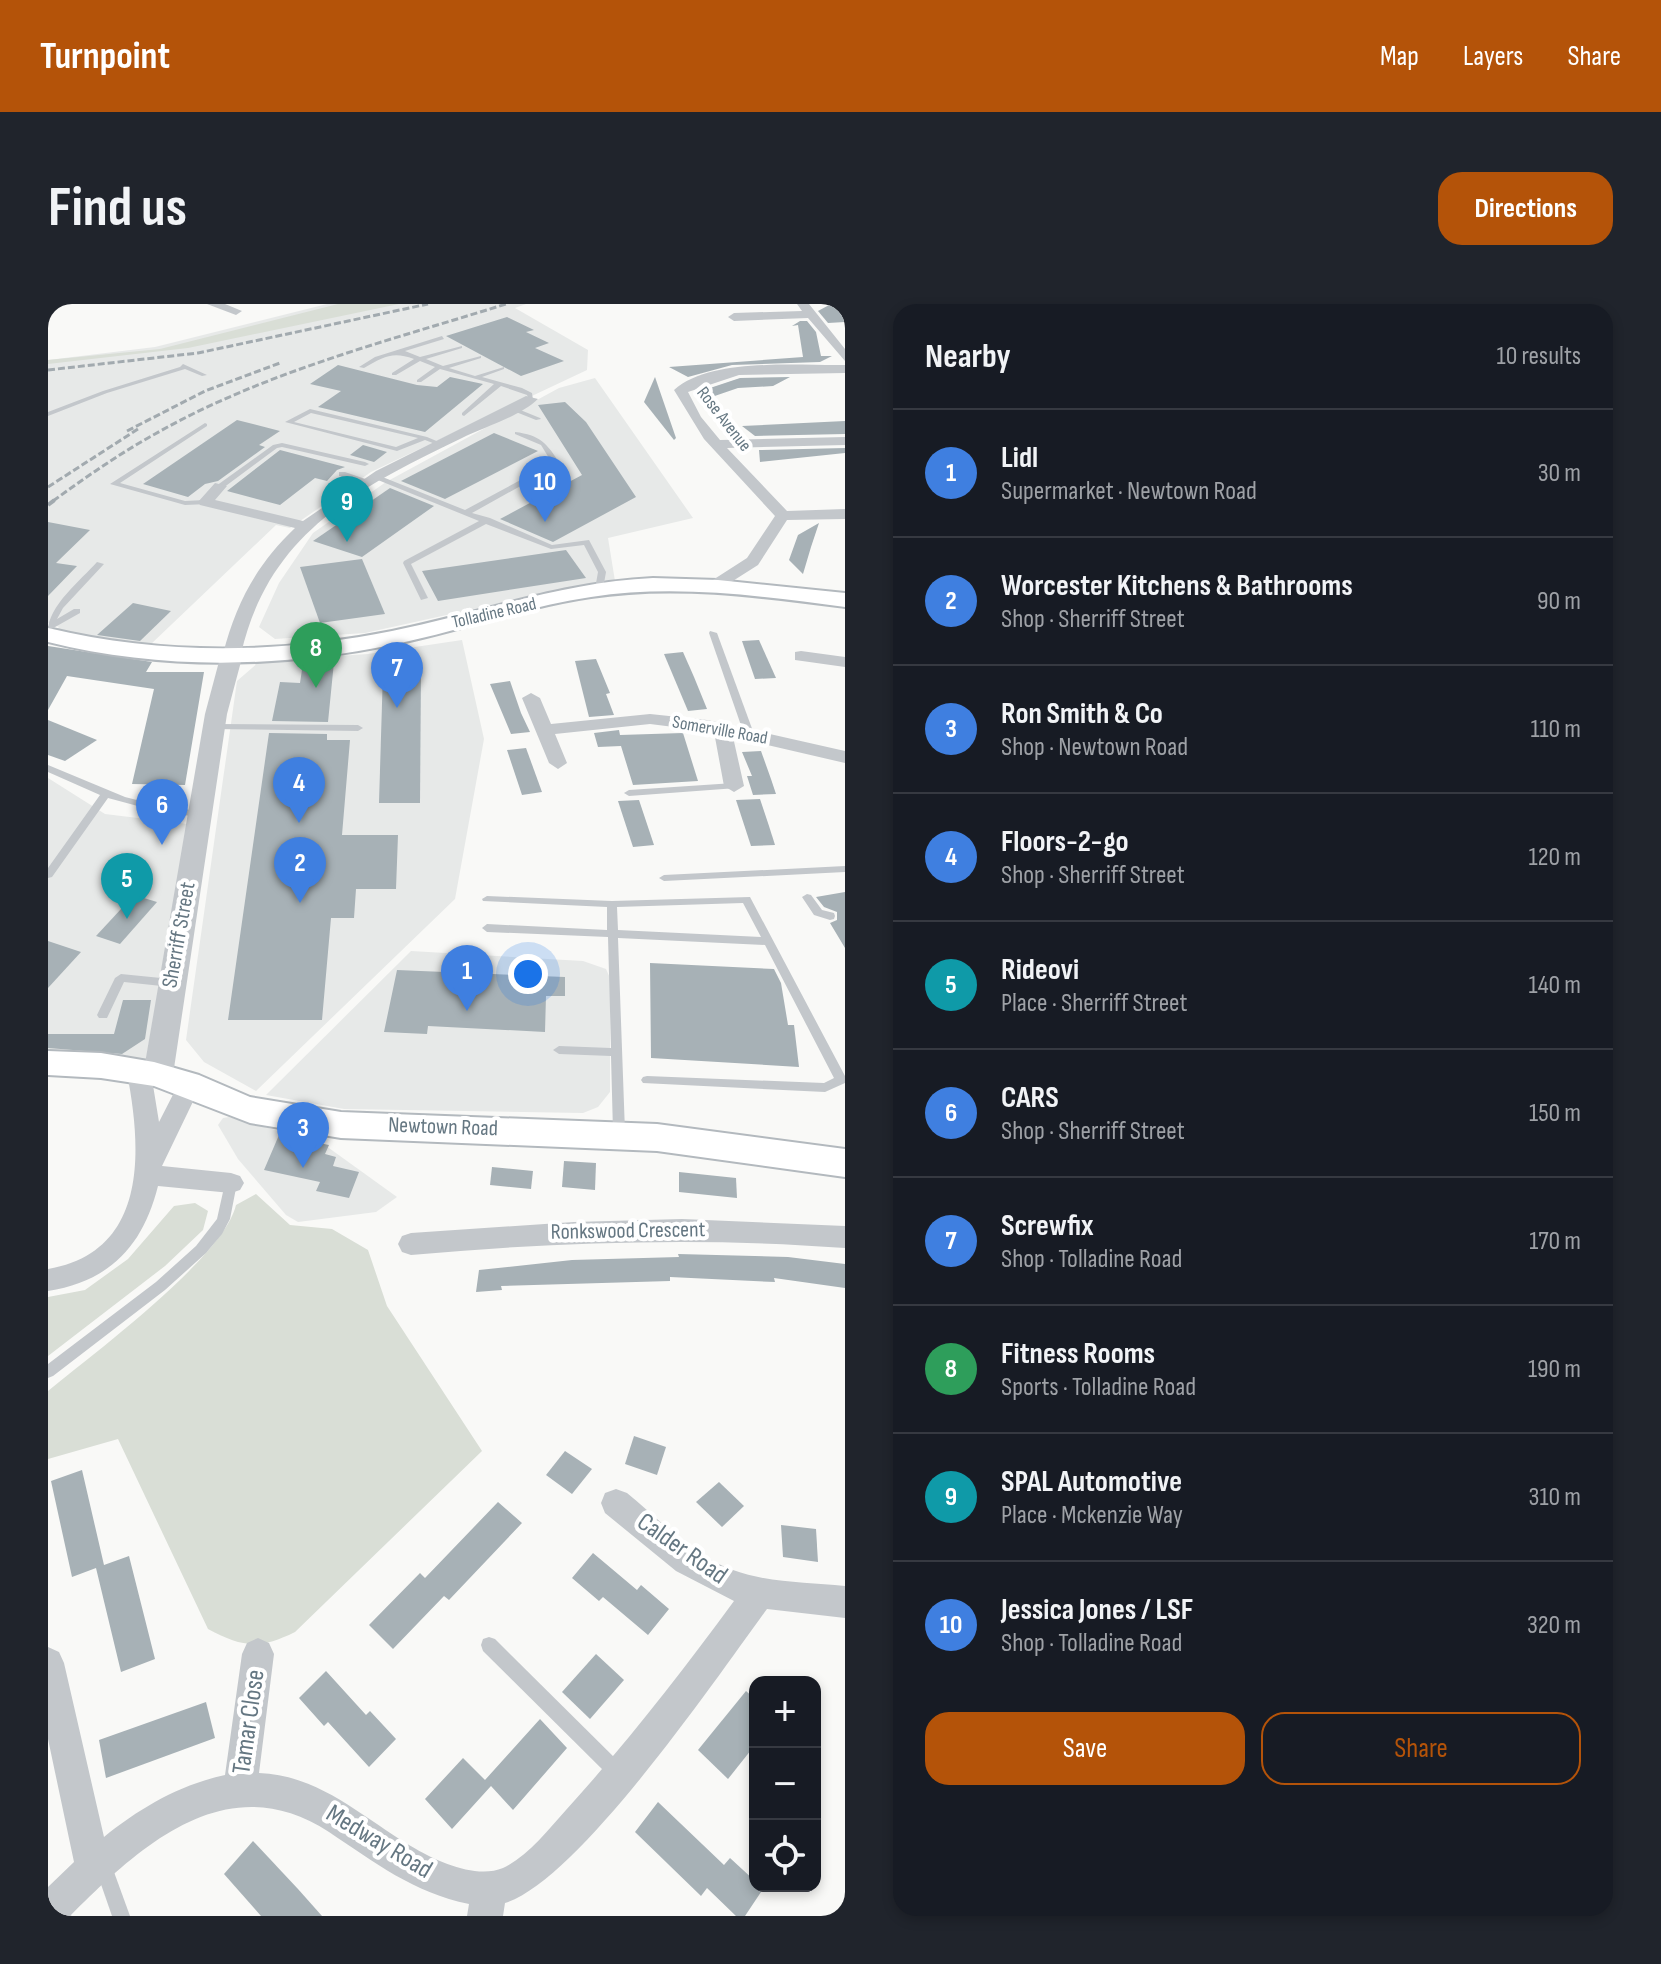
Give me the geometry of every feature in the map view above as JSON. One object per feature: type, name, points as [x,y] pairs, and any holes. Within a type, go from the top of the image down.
[{"type":"main road","name":"Tolladine Road","points":[[48,635],[138,651],[290,652],[389,638],[599,589],[633,586],[711,588],[845,600]]},
{"type":"main road","name":"Newtown Road","points":[[48,1063],[82,1063],[162,1077],[249,1110],[341,1125],[619,1132],[774,1149],[845,1163]]},
{"type":"street","points":[[213,304],[236,311]]},
{"type":"street","points":[[734,317],[806,309],[845,357]]},
{"type":"street","name":"Rose Avenue","points":[[783,516],[682,400],[681,390],[699,379],[727,374],[845,369]]},
{"type":"street","points":[[232,654],[240,620],[259,579],[306,526],[373,480],[531,399]]},
{"type":"street","points":[[718,444],[845,441]]},
{"type":"street","points":[[220,486],[205,502],[306,526]]},
{"type":"street","points":[[711,588],[752,560],[762,549],[772,527],[783,516],[845,514]]},
{"type":"street","name":"Sherriff Street","points":[[162,1077],[171,983],[214,727],[232,654]]},
{"type":"street","points":[[801,656],[845,662]]},
{"type":"street","points":[[643,696],[650,719]]},
{"type":"street","points":[[531,698],[558,763]]},
{"type":"street","name":"Somerville Road","points":[[545,730],[650,719],[722,728],[845,757]]},
{"type":"street","points":[[722,728],[734,786]]},
{"type":"street","points":[[48,1280],[83,1272],[116,1248],[137,1221],[148,1172],[162,1077]]},
{"type":"street","points":[[148,1172],[149,1119],[162,1077]]},
{"type":"street","points":[[148,1172],[231,1183]]},
{"type":"street","name":"Ronkswood Crescent","points":[[411,1244],[534,1233],[661,1229],[777,1231],[845,1237]]},
{"type":"street","name":"Calder Road","points":[[616,1503],[692,1563],[730,1585],[759,1593],[845,1602]]},
{"type":"street","name":"Medway Road","points":[[48,1912],[122,1842],[164,1815],[213,1793],[266,1788],[290,1793],[327,1811],[414,1869],[467,1888],[487,1901],[542,1862],[619,1774],[759,1593]]},
{"type":"street","name":"Tamar Close","points":[[240,1789],[258,1654]]},
{"type":"street","points":[[48,1663],[97,1864]]},
{"type":"lane","points":[[362,367],[373,359],[442,338]]},
{"type":"lane","points":[[394,374],[419,359],[460,347]]},
{"type":"lane","points":[[399,351],[441,368],[520,389],[530,394],[531,399]]},
{"type":"lane","points":[[419,381],[441,368],[479,357]]},
{"type":"lane","points":[[48,414],[185,366],[204,375]]},
{"type":"lane","points":[[474,378],[502,368]]},
{"type":"lane","points":[[464,414],[499,384]]},
{"type":"lane","points":[[513,409],[538,419]]},
{"type":"lane","points":[[425,438],[397,449],[288,422],[310,411],[425,438],[443,445]]},
{"type":"lane","points":[[205,425],[114,484],[185,503],[205,502]]},
{"type":"lane","points":[[468,512],[556,464],[544,444],[517,433]]},
{"type":"lane","points":[[220,486],[275,446],[365,464]]},
{"type":"lane","points":[[342,474],[373,480],[468,512],[551,547],[586,542],[602,572],[599,589]]},
{"type":"lane","points":[[424,598],[407,563],[487,520]]},
{"type":"lane","points":[[77,611],[48,628],[60,607],[100,564]]},
{"type":"lane","points":[[713,633],[749,734]]},
{"type":"lane","points":[[214,727],[358,728]]},
{"type":"lane","points":[[48,768],[106,794],[158,812],[199,814]]},
{"type":"lane","points":[[629,793],[734,786]]},
{"type":"lane","points":[[48,875],[106,794]]},
{"type":"lane","points":[[664,878],[845,869]]},
{"type":"lane","points":[[807,897],[818,913],[830,916]]},
{"type":"lane","points":[[487,899],[612,904],[746,899],[840,1074],[839,1084],[825,1088],[647,1080]]},
{"type":"lane","points":[[612,904],[619,1132]]},
{"type":"lane","points":[[487,928],[768,941]]},
{"type":"lane","points":[[103,1015],[121,978],[171,983]]},
{"type":"lane","points":[[559,1050],[615,1052]]},
{"type":"lane","points":[[48,1372],[183,1266],[218,1229],[228,1204],[231,1183]]},
{"type":"lane","points":[[489,1645],[619,1774]]},
{"type":"lane","points":[[97,1864],[121,1916]]},
{"type":"shaded area","points":[[327,304],[526,304],[515,308],[588,350],[587,370],[371,472],[290,528],[276,525],[150,645],[56,630],[59,627],[48,623],[48,360],[155,347]]},
{"type":"shaded area","points":[[338,304],[399,304],[188,348],[48,364],[48,360],[160,349]]},
{"type":"shaded area","points":[[595,378],[693,518],[608,538],[615,581],[582,585],[365,633],[275,639],[259,627],[279,583],[313,533],[386,482],[559,388]]},
{"type":"shaded area","points":[[462,640],[484,739],[455,899],[256,1091],[204,1062],[186,1040],[237,681],[260,661],[368,654]]},
{"type":"shaded area","points":[[48,778],[105,814],[187,824],[146,1060],[48,1059]]},
{"type":"shaded area","points":[[411,951],[583,961],[606,969],[610,978],[610,1092],[598,1107],[583,1113],[344,1109],[266,1095]]},
{"type":"shaded area","points":[[229,1117],[322,1143],[397,1197],[376,1212],[298,1222],[286,1215],[238,1159],[218,1125],[223,1118]]},
{"type":"shaded area","points":[[256,1194],[290,1225],[332,1229],[368,1250],[387,1306],[482,1451],[295,1632],[271,1642],[251,1644],[231,1640],[208,1629],[118,1439],[48,1459],[48,1391],[124,1330],[183,1277],[208,1251],[236,1205]]},
{"type":"shaded area","points":[[195,1203],[208,1211],[203,1230],[165,1266],[48,1356],[48,1297],[85,1290],[128,1259],[174,1206]]},
{"type":"building","points":[[831,304],[845,304],[845,322],[828,323],[818,311]]},
{"type":"building","points":[[507,317],[534,330],[526,332],[549,343],[535,348],[564,361],[521,376],[446,336]]},
{"type":"building","points":[[807,321],[816,332],[821,356],[832,356],[820,362],[732,365],[688,377],[669,367],[803,357],[798,325],[792,326]]},
{"type":"building","points":[[338,365],[417,385],[437,387],[450,377],[483,384],[425,432],[318,407],[341,391],[310,384]]},
{"type":"building","points":[[655,377],[676,438],[674,440],[644,402]]},
{"type":"building","points":[[790,377],[773,386],[738,388],[703,400],[704,390],[740,378]]},
{"type":"building","points":[[565,402],[586,422],[636,497],[553,542],[500,519],[582,475],[538,405]]},
{"type":"building","points":[[237,420],[280,431],[259,445],[265,447],[218,481],[205,484],[188,497],[143,484]]},
{"type":"building","points":[[845,421],[845,434],[755,436],[742,426]]},
{"type":"building","points":[[494,433],[538,451],[445,499],[401,481]]},
{"type":"building","points":[[363,445],[387,452],[374,462],[350,455]]},
{"type":"building","points":[[845,448],[845,453],[760,462],[759,450]]},
{"type":"building","points":[[280,450],[345,467],[337,470],[327,481],[315,478],[280,505],[227,491]]},
{"type":"building","points":[[390,488],[434,506],[362,557],[313,541]]},
{"type":"building","points":[[48,522],[90,530],[56,563],[77,566],[48,596]]},
{"type":"building","points":[[819,523],[803,574],[789,560],[798,535]]},
{"type":"building","points":[[566,550],[586,578],[438,601],[422,571]]},
{"type":"building","points":[[362,559],[385,614],[320,623],[300,567]]},
{"type":"building","points":[[133,603],[171,611],[140,641],[97,635]]},
{"type":"building","points":[[759,640],[776,678],[755,679],[742,641]]},
{"type":"building","points":[[48,646],[152,662],[146,672],[204,672],[185,785],[132,784],[154,689],[67,676],[48,710]]},
{"type":"building","points":[[683,652],[707,709],[688,711],[664,654]]},
{"type":"building","points":[[596,659],[610,693],[606,694],[614,715],[589,717],[575,661]]},
{"type":"building","points":[[334,662],[328,722],[272,721],[280,682],[300,683],[303,663]]},
{"type":"building","points":[[383,671],[421,671],[420,803],[379,803]]},
{"type":"building","points":[[510,681],[530,732],[511,734],[490,684]]},
{"type":"building","points":[[48,720],[97,740],[65,761],[48,755]]},
{"type":"building","points":[[619,730],[620,735],[683,733],[698,781],[633,785],[621,746],[598,747],[594,733]]},
{"type":"building","points":[[269,733],[327,734],[327,740],[350,740],[342,835],[398,835],[396,889],[356,889],[354,918],[331,918],[322,1020],[228,1020]]},
{"type":"building","points":[[526,748],[542,792],[522,795],[507,750]]},
{"type":"building","points":[[761,751],[776,794],[753,795],[747,776],[752,776],[742,752]]},
{"type":"building","points":[[760,799],[775,845],[751,846],[736,800]]},
{"type":"building","points":[[639,800],[654,845],[633,847],[618,801]]},
{"type":"building","points":[[845,892],[845,948],[830,923],[837,920],[837,912],[824,907],[816,897]]},
{"type":"building","points":[[134,895],[157,902],[120,944],[96,936]]},
{"type":"building","points":[[48,941],[81,952],[48,988]]},
{"type":"building","points":[[650,963],[774,969],[781,983],[788,1025],[794,1025],[799,1067],[651,1058]]},
{"type":"building","points":[[397,970],[565,977],[565,996],[546,996],[545,1032],[428,1026],[427,1034],[384,1032]]},
{"type":"building","points":[[123,1000],[151,1000],[145,1039],[122,1054],[48,1048],[48,1034],[114,1034]]},
{"type":"building","points":[[279,1135],[329,1145],[325,1154],[336,1157],[333,1166],[359,1172],[349,1198],[316,1191],[320,1182],[264,1170]]},
{"type":"building","points":[[564,1161],[596,1163],[595,1190],[562,1187]]},
{"type":"building","points":[[492,1167],[533,1171],[531,1189],[490,1185]]},
{"type":"building","points":[[679,1172],[736,1178],[737,1198],[679,1192]]},
{"type":"building","points":[[678,1254],[788,1257],[845,1264],[845,1288],[774,1278],[775,1282],[670,1277],[670,1281],[501,1286],[502,1290],[476,1292],[479,1270],[572,1260],[679,1257]]},
{"type":"building","points":[[634,1436],[666,1447],[657,1475],[625,1464]]},
{"type":"building","points":[[565,1451],[592,1469],[572,1494],[546,1475]]},
{"type":"building","points":[[82,1470],[104,1565],[129,1556],[155,1659],[121,1672],[96,1568],[72,1577],[51,1481]]},
{"type":"building","points":[[719,1482],[744,1506],[722,1527],[696,1502]]},
{"type":"building","points":[[498,1502],[522,1523],[449,1600],[444,1596],[393,1649],[369,1625],[420,1573],[425,1578]]},
{"type":"building","points":[[781,1525],[816,1529],[818,1562],[783,1557]]},
{"type":"building","points":[[593,1553],[637,1590],[641,1585],[669,1609],[648,1635],[603,1597],[599,1601],[572,1578]]},
{"type":"building","points":[[596,1654],[624,1680],[590,1719],[562,1692]]},
{"type":"building","points":[[326,1671],[366,1715],[370,1711],[396,1739],[369,1767],[328,1722],[324,1726],[299,1698]]},
{"type":"building","points":[[746,1691],[749,1694],[749,1753],[728,1779],[698,1750]]},
{"type":"building","points":[[206,1702],[215,1738],[106,1778],[99,1740]]},
{"type":"building","points":[[540,1719],[567,1748],[513,1810],[491,1786],[452,1829],[425,1799],[463,1758],[485,1780]]},
{"type":"building","points":[[658,1802],[724,1865],[730,1858],[749,1875],[749,1892],[761,1892],[745,1916],[736,1916],[707,1888],[701,1896],[635,1832]]},
{"type":"building","points":[[253,1841],[322,1916],[261,1916],[224,1874]]},
{"type":"railway","points":[[48,370],[198,353],[428,304]]},
{"type":"railway","points":[[53,501],[142,442],[239,393],[327,360],[506,304]]},
{"type":"railway","points":[[127,431],[205,391],[280,363]]},
{"type":"railway","points":[[48,487],[138,429]]},
{"type":"railway","points":[[48,505],[56,499]]},
{"type":"place","name":"Jessica Jones / LSF","points":[[545,522]]},
{"type":"place","name":"SPAL Automotive","points":[[347,542]]},
{"type":"place","name":"Fitness Rooms","points":[[316,688]]},
{"type":"place","name":"Screwfix","points":[[397,708]]},
{"type":"place","name":"Floors-2-go","points":[[299,823]]},
{"type":"place","name":"CARS","points":[[162,845]]},
{"type":"place","name":"Worcester Kitchens & Bathrooms","points":[[300,903]]},
{"type":"place","name":"Rideovi","points":[[127,919]]},
{"type":"place","name":"Lidl","points":[[467,1011]]},
{"type":"place","name":"Ron Smith & Co","points":[[303,1168]]}]
